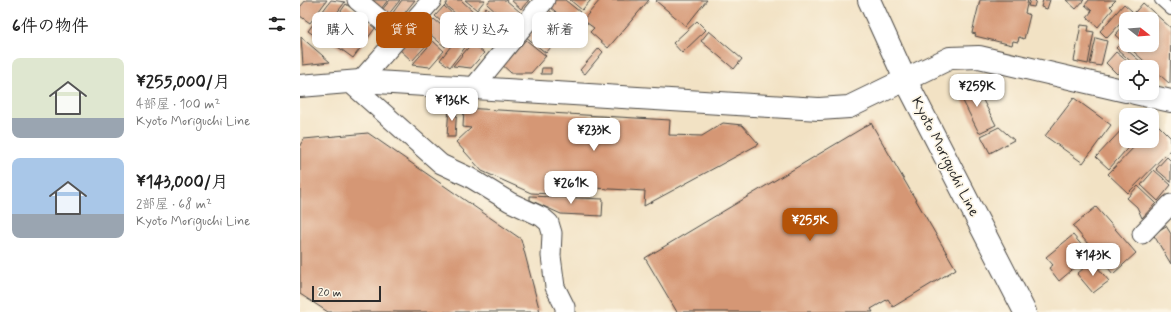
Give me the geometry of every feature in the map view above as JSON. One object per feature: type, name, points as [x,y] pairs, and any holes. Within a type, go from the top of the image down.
[{"type":"street","points":[[357,0],[376,16]]},
{"type":"street","points":[[421,12],[432,0]]},
{"type":"street","points":[[473,88],[545,0]]},
{"type":"street","name":"Kyoto Moriguchi Line","points":[[870,0],[905,79],[1024,312]]},
{"type":"street","points":[[354,82],[388,48]]},
{"type":"street","points":[[300,86],[354,82],[819,109],[849,107],[950,58],[979,57],[1119,89]]},
{"type":"street","points":[[354,82],[398,128],[441,164],[469,176],[510,202],[542,217],[549,223],[552,233],[551,256],[555,287],[566,308],[565,312]]},
{"type":"street","points":[[1159,98],[1171,101]]},
{"type":"street","points":[[1142,234],[1171,204]]},
{"type":"lane","points":[[1160,0],[1171,10]]},
{"type":"building","points":[[306,0],[327,0],[318,12],[312,12],[312,20],[310,23],[300,16],[300,7]]},
{"type":"building","points":[[331,0],[345,2],[338,12],[322,12]]},
{"type":"building","points":[[370,0],[388,0],[381,9]]},
{"type":"building","points":[[390,0],[400,0],[390,12],[384,12],[382,10]]},
{"type":"building","points":[[402,0],[415,0],[405,12],[393,12]]},
{"type":"building","points":[[449,0],[461,0],[474,12],[454,12],[445,5]]},
{"type":"building","points":[[465,0],[485,0],[477,10]]},
{"type":"building","points":[[490,0],[506,0],[520,12],[496,12],[487,4]]},
{"type":"building","points":[[511,0],[529,0],[521,9]]},
{"type":"building","points":[[554,0],[565,0],[580,12],[556,12],[549,6]]},
{"type":"building","points":[[570,0],[591,0],[582,10]]},
{"type":"building","points":[[600,0],[649,0],[608,48],[590,32],[594,28],[588,24],[588,14]]},
{"type":"building","points":[[707,0],[686,26],[656,1]]},
{"type":"building","points":[[980,0],[1028,0],[1025,13],[1030,15],[1024,39],[1019,37],[1018,42],[1013,41],[1012,45],[975,36],[976,34],[972,33]]},
{"type":"building","points":[[1030,0],[1036,0],[1034,7],[1028,6]]},
{"type":"building","points":[[1043,0],[1050,0],[1047,9],[1041,7]]},
{"type":"building","points":[[1066,0],[1084,0],[1076,9]]},
{"type":"building","points":[[1089,0],[1116,0],[1110,6],[1113,9],[1098,27],[1087,17],[1092,11],[1085,5]]},
{"type":"building","points":[[1143,3],[1153,12],[1135,12]]},
{"type":"building","points":[[346,4],[356,12],[340,12]]},
{"type":"building","points":[[1124,4],[1132,11],[1119,12],[1119,25],[1107,38],[1100,31]]},
{"type":"building","points":[[444,6],[451,12],[440,12],[440,20],[435,16]]},
{"type":"building","points":[[486,7],[492,12],[482,12]]},
{"type":"building","points":[[1159,17],[1171,28],[1170,84],[1159,74],[1159,60],[1143,60],[1134,52],[1159,52]]},
{"type":"building","points":[[434,19],[440,24],[440,43],[432,36],[432,21]]},
{"type":"building","points":[[368,21],[376,27],[368,38]]},
{"type":"building","points":[[697,21],[706,30],[682,53],[673,43]]},
{"type":"building","points":[[1081,25],[1089,26],[1088,31],[1094,32],[1088,64],[1074,61]]},
{"type":"building","points":[[312,26],[312,34],[308,31]]},
{"type":"building","points":[[532,28],[532,42],[525,36]]},
{"type":"building","points":[[709,31],[742,59],[734,69],[701,41]]},
{"type":"building","points":[[1119,31],[1119,39],[1115,35]]},
{"type":"building","points":[[301,37],[330,62],[303,65]]},
{"type":"building","points":[[524,38],[532,45],[532,48],[536,48],[546,56],[531,73],[511,73],[499,62],[511,48],[524,48]]},
{"type":"building","points":[[1096,38],[1107,41],[1101,66],[1090,64]]},
{"type":"building","points":[[433,41],[444,51],[430,67],[412,65],[427,48],[432,48]]},
{"type":"building","points":[[339,48],[360,48],[353,58]]},
{"type":"building","points":[[398,48],[424,48],[412,61]]},
{"type":"building","points":[[449,48],[465,48],[450,67],[440,60]]},
{"type":"building","points":[[468,48],[478,48],[484,53],[471,68],[453,66]]},
{"type":"building","points":[[540,48],[550,48],[546,53]]},
{"type":"building","points":[[599,48],[603,52],[585,74],[580,70]]},
{"type":"building","points":[[1116,52],[1126,60],[1119,60],[1119,72],[1117,74],[1106,63]]},
{"type":"building","points":[[1120,52],[1129,52],[1139,60],[1129,60]]},
{"type":"building","points":[[542,68],[551,68],[551,74],[541,74]]},
{"type":"building","points":[[974,83],[996,125],[979,133],[958,91]]},
{"type":"building","points":[[1074,98],[1111,125],[1083,163],[1045,136]]},
{"type":"building","points":[[449,106],[457,106],[455,137],[447,137]]},
{"type":"building","points":[[464,108],[670,120],[669,135],[702,136],[723,123],[742,125],[759,144],[644,206],[645,191],[593,188],[593,196],[531,193],[482,171],[456,142],[471,128],[463,127]]},
{"type":"building","points":[[871,123],[956,269],[893,307],[888,299],[871,309],[873,312],[677,312],[645,258]]},
{"type":"building","points":[[1159,126],[1171,138],[1171,149],[1128,193],[1108,174],[1133,148],[1159,148]]},
{"type":"building","points":[[999,127],[1014,140],[990,153],[981,136]]},
{"type":"building","points":[[1119,132],[1119,148],[1128,148],[1109,169],[1096,157]]},
{"type":"building","points":[[368,133],[521,239],[540,312],[328,312],[300,294],[300,145],[304,139]]},
{"type":"building","points":[[1167,157],[1171,161],[1171,182],[1156,169]]},
{"type":"building","points":[[1154,170],[1171,185],[1158,201],[1141,185]]},
{"type":"building","points":[[1138,186],[1156,203],[1142,218],[1137,207],[1127,198]]},
{"type":"building","points":[[530,196],[603,199],[602,216],[561,214],[530,200]]},
{"type":"building","points":[[1096,207],[1136,253],[1113,274],[1073,226]]},
{"type":"building","points":[[1166,226],[1171,234],[1171,264],[1153,234]]},
{"type":"building","points":[[1073,235],[1090,255],[1059,281],[1049,268],[1053,265],[1046,257]]},
{"type":"building","points":[[1092,261],[1109,281],[1093,293],[1077,274]]}]
